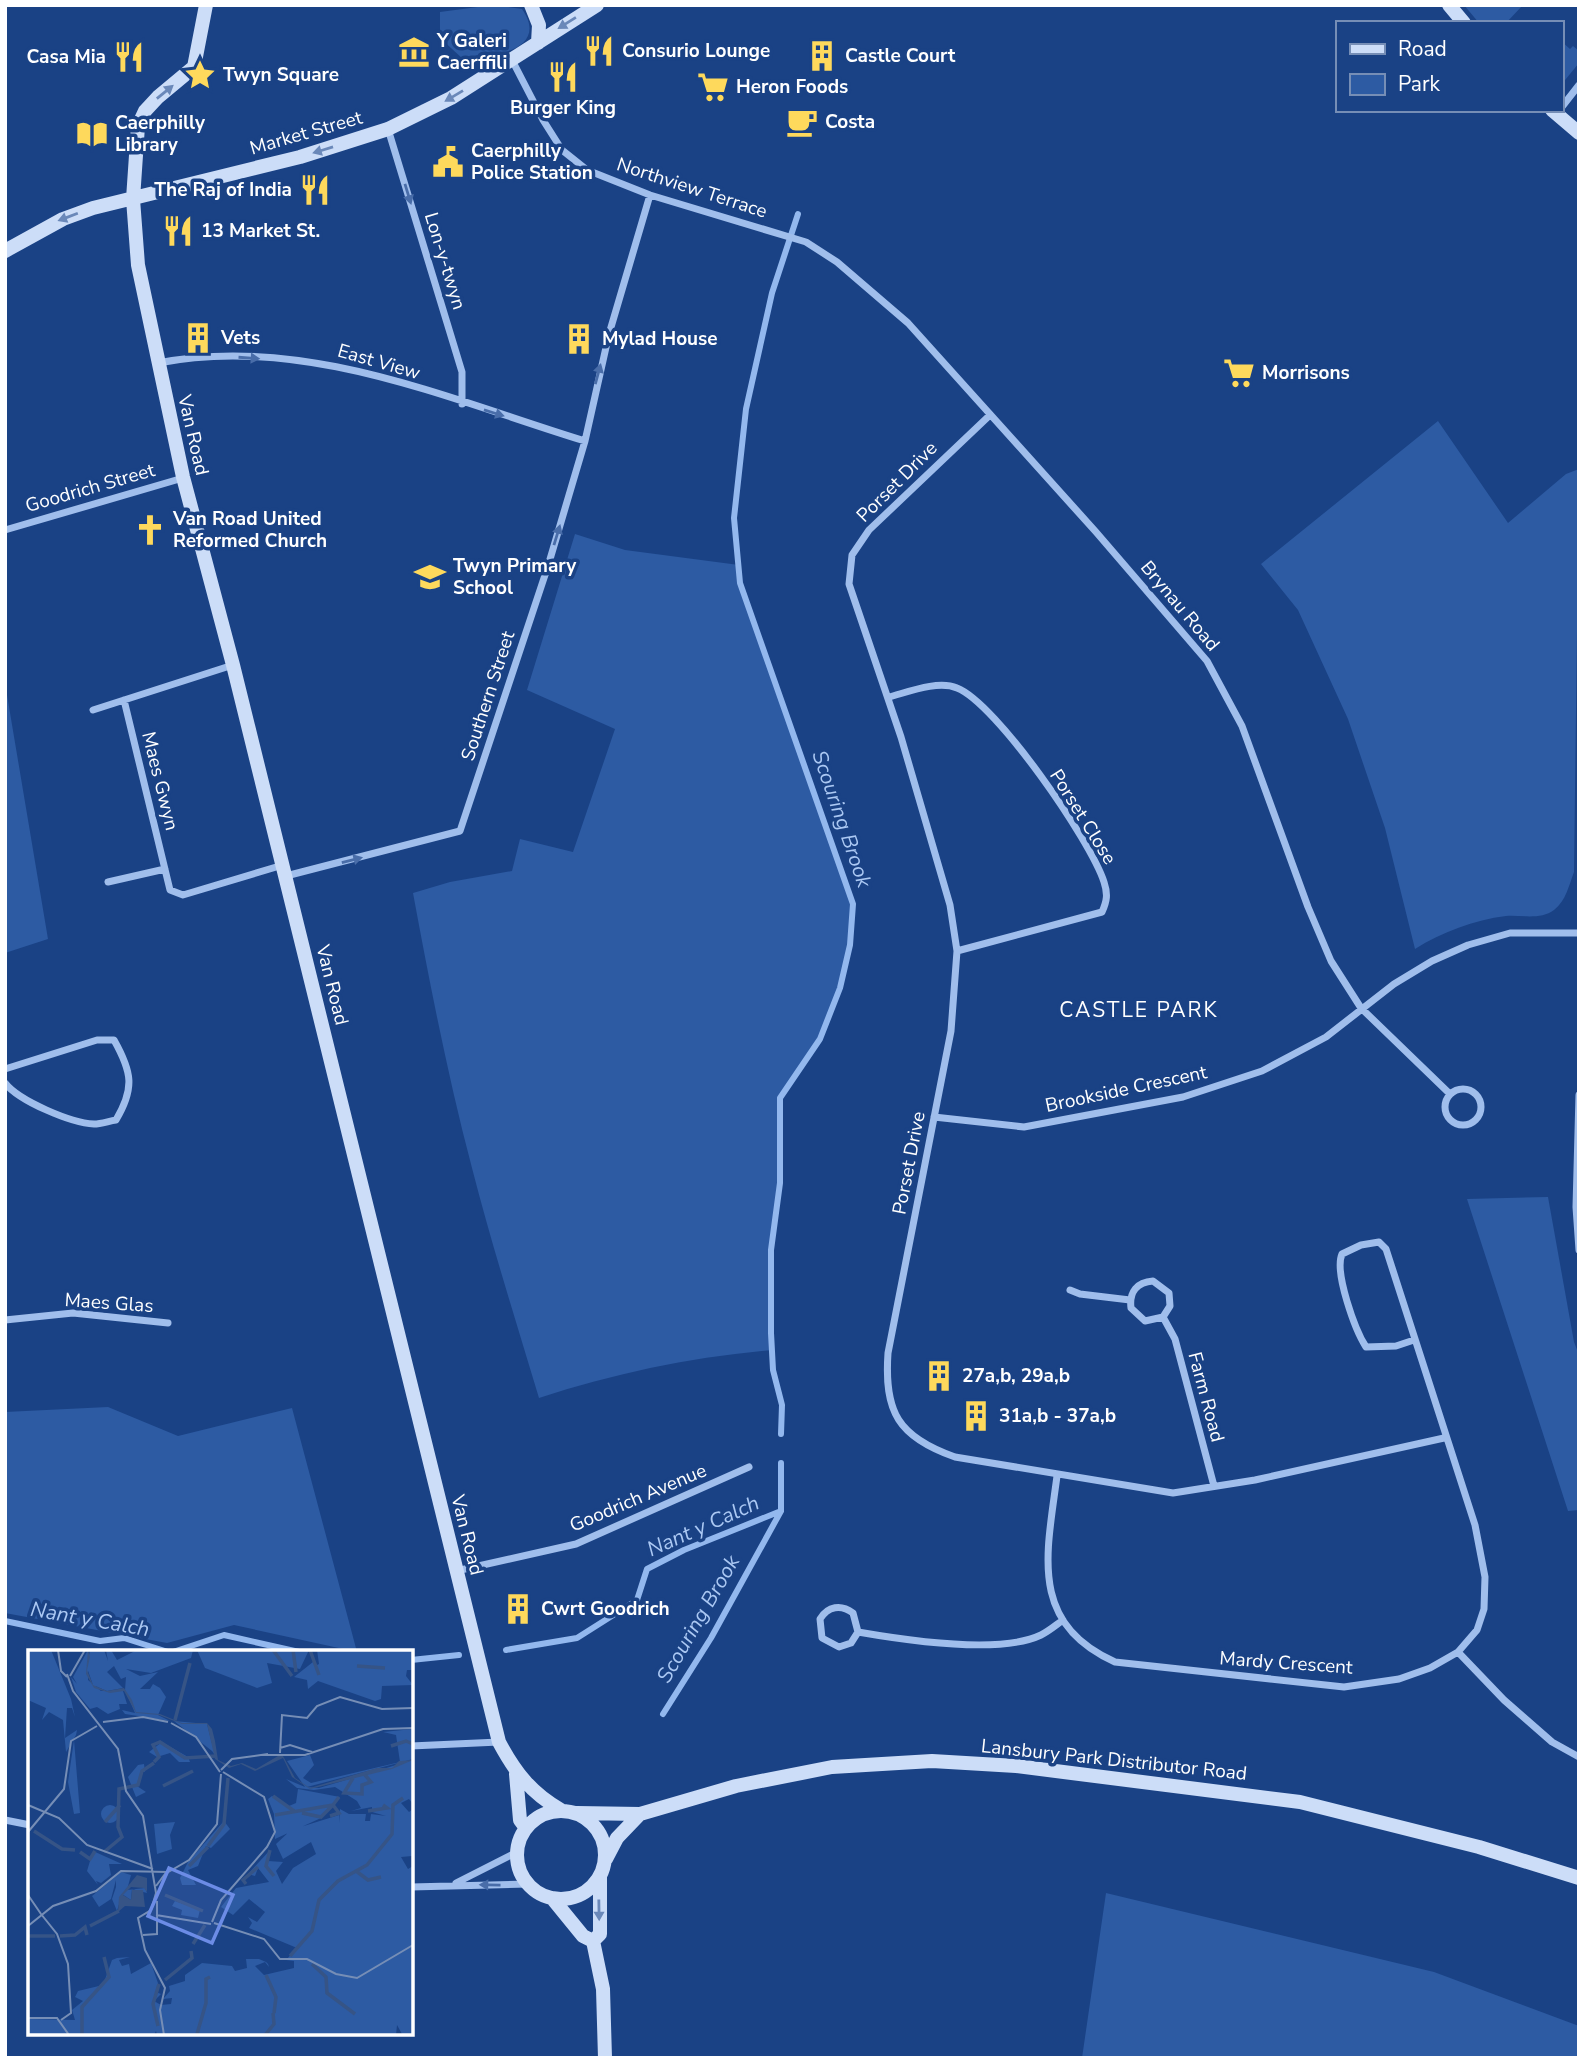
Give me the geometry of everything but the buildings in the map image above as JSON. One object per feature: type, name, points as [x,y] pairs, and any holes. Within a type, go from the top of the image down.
[{"type":"street","name":"Van Road","points":[[206,5],[194,66],[158,97],[138,126],[133,199],[138,265],[157,363],[183,477],[233,665],[499,1742],[516,1774],[542,1799],[561,1810]]},
{"type":"street","points":[[531,5],[539,25],[538,43]]},
{"type":"street","name":"Market Street","points":[[6,250],[63,219],[300,157],[388,129],[451,98],[597,5]]},
{"type":"street","points":[[1448,7],[1462,21]]},
{"type":"street","name":"Northview Terrace","points":[[512,60],[562,150],[587,170],[650,195],[806,242]]},
{"type":"street","points":[[1563,104],[1579,85]]},
{"type":"street","points":[[1558,112],[1579,133]]},
{"type":"street","name":"Lon-y-twyn","points":[[388,129],[462,372],[462,404]]},
{"type":"street","name":"Southern Street","points":[[284,871],[460,831],[548,566],[585,441],[597,377],[650,195]]},
{"type":"street","name":"Brynau Road","points":[[806,242],[854,275],[908,323],[1207,661],[1242,726],[1308,908],[1331,961],[1361,1008],[1450,1094]]},
{"type":"street","name":"East View","points":[[157,363],[195,356],[325,363],[585,441]]},
{"type":"street","name":"Porset Drive","points":[[990,415],[869,530],[852,555],[849,584],[889,697],[950,905],[957,951],[951,1031],[888,1353],[886,1386],[896,1417],[925,1446],[955,1457],[1057,1476],[1173,1493],[1444,1438]]},
{"type":"street","name":"Goodrich Street","points":[[5,530],[183,477]]},
{"type":"street","points":[[93,710],[233,665]]},
{"type":"street","name":"Porset Close","points":[[889,697],[924,688],[957,688],[981,706],[1017,743],[1085,846],[1103,880],[1108,900],[1101,912],[957,951]]},
{"type":"street","name":"Maes Gwyn","points":[[124,700],[170,890],[183,895],[284,871]]},
{"type":"street","points":[[108,882],[165,869]]},
{"type":"street","name":"Brookside Crescent","points":[[934,1117],[1024,1126],[1183,1097],[1262,1071],[1326,1037],[1361,1008],[1432,961],[1468,945],[1510,933],[1579,933]]},
{"type":"street","points":[[5,1069],[97,1040],[114,1040],[128,1064],[130,1097],[116,1120],[93,1124],[36,1106],[14,1094],[5,1083]]},
{"type":"street","points":[[1466,1089],[1477,1095],[1482,1106],[1478,1118],[1467,1125],[1451,1121],[1445,1111],[1450,1094],[1466,1089]]},
{"type":"street","points":[[1579,1095],[1579,1250]]},
{"type":"street","name":"Mardy Crescent","points":[[1057,1476],[1047,1580],[1063,1620],[1082,1643],[1115,1662],[1344,1687],[1399,1679],[1458,1652],[1477,1630],[1484,1609],[1485,1577],[1475,1525],[1444,1438],[1414,1340],[1386,1249],[1379,1242],[1361,1245],[1342,1254],[1338,1266],[1358,1334],[1367,1347],[1396,1346],[1414,1340]]},
{"type":"street","name":"Farm Road","points":[[1130,1300],[1135,1289],[1146,1282],[1165,1287],[1170,1306],[1163,1317],[1175,1339],[1214,1486]]},
{"type":"street","points":[[1070,1290],[1080,1294],[1130,1300],[1131,1308],[1139,1318],[1151,1322],[1163,1317]]},
{"type":"street","name":"Maes Glas","points":[[5,1320],[73,1313],[168,1323]]},
{"type":"street","name":"Goodrich Avenue","points":[[456,1571],[576,1544],[749,1467]]},
{"type":"street","points":[[842,1607],[853,1613],[858,1632],[851,1643],[839,1647],[822,1638],[819,1625],[829,1609],[842,1607]]},
{"type":"street","points":[[858,1632],[968,1645],[1003,1643],[1040,1636],[1063,1620]]},
{"type":"street","points":[[1458,1652],[1542,1733],[1575,1749],[1579,1757]]},
{"type":"street","points":[[413,1746],[499,1742]]},
{"type":"street","name":"Lansbury Park Distributor Road","points":[[577,1813],[640,1814],[736,1786],[832,1767],[932,1761],[1016,1766],[1300,1802],[1479,1847],[1579,1878]]},
{"type":"street","name":"Van Road","points":[[516,1774],[520,1819],[526,1828]]},
{"type":"street","points":[[600,1877],[591,1888],[577,1896],[552,1898],[539,1894],[528,1885],[520,1871],[517,1852],[526,1828],[546,1812],[561,1810],[577,1813],[590,1821],[600,1833],[605,1862]]},
{"type":"street","points":[[593,1941],[600,1934],[600,1877],[609,1848],[640,1814]]},
{"type":"street","points":[[5,1820],[28,1825]]},
{"type":"street","points":[[452,1885],[517,1852]]},
{"type":"street","points":[[413,1886],[528,1885]]},
{"type":"street","points":[[552,1898],[583,1936],[593,1941]]},
{"type":"street","points":[[593,1941],[603,1989],[605,2058]]},
{"type":"green space","points":[[493,5],[522,9],[529,23],[529,34],[524,42],[514,49],[463,59],[440,38],[440,12]]},
{"type":"green space","points":[[1464,5],[1523,5],[1508,21],[1477,21]]},
{"type":"green space","points":[[1563,43],[1570,49],[1573,46],[1579,51],[1579,63],[1563,83]]},
{"type":"green space","points":[[1438,421],[1508,523],[1566,474],[1579,469],[1574,872],[1561,902],[1549,913],[1482,920],[1447,932],[1415,949],[1385,828],[1348,719],[1298,610],[1261,564]]},
{"type":"green space","points":[[575,534],[625,550],[739,565],[740,583],[853,904],[850,945],[840,988],[820,1039],[780,1098],[780,1183],[771,1250],[772,1350],[654,1367],[539,1398],[463,1134],[413,893],[450,882],[512,871],[520,839],[573,852],[615,729],[527,690]]},
{"type":"green space","points":[[5,683],[48,939],[5,953]]},
{"type":"green space","points":[[1548,1197],[1574,1342],[1579,1355],[1579,1510],[1568,1511],[1467,1199]]},
{"type":"green space","points":[[108,1407],[178,1436],[292,1408],[356,1650],[234,1625],[167,1643],[5,1613],[5,1412]]},
{"type":"green space","points":[[1106,1893],[1434,1972],[1579,2026],[1579,2058],[1082,2058]]},
{"type":"waterway","name":"Scouring Brook","points":[[781,1434],[782,1405],[773,1370],[771,1333],[771,1250],[780,1183],[780,1098],[820,1039],[840,988],[850,945],[853,904],[740,583],[734,518],[746,409],[772,293],[798,214]]},
{"type":"waterway","name":"Scouring Brook","points":[[663,1714],[711,1638],[781,1511],[781,1463]]},
{"type":"waterway","name":"Nant y Calch","points":[[506,1650],[577,1638],[637,1600],[647,1569],[684,1550],[781,1511]]},
{"type":"waterway","name":"Nant y Calch","points":[[5,1621],[100,1641],[124,1638],[162,1650]]},
{"type":"waterway","name":"Nant y Calch","points":[[179,1650],[224,1635],[290,1650]]},
{"type":"waterway","name":"Nant y Calch","points":[[413,1660],[459,1655]]},
{"type":"place","name":"Consurio Lounge","points":[[599,51]]},
{"type":"place","name":"Y Galeri Caerffili","points":[[414,52]]},
{"type":"place","name":"Castle Court","points":[[822,56]]},
{"type":"place","name":"Casa Mia","points":[[129,57]]},
{"type":"place","name":"Twyn Square","points":[[200,75]]},
{"type":"place","name":"Burger King","points":[[563,77]]},
{"type":"place","name":"Heron Foods","points":[[713,87]]},
{"type":"place","name":"Costa","points":[[802,122]]},
{"type":"place","name":"Caerphilly Library","points":[[92,134]]},
{"type":"place","name":"Caerphilly Police Station","points":[[448,162]]},
{"type":"place","name":"The Raj of India","points":[[315,190]]},
{"type":"place","name":"13 Market St.","points":[[178,231]]},
{"type":"place","name":"Vets","points":[[198,338]]},
{"type":"place","name":"Mylad House","points":[[579,339]]},
{"type":"place","name":"Morrisons","points":[[1239,373]]},
{"type":"place","name":"Van Road United Reformed Church","points":[[150,530]]},
{"type":"place","name":"Twyn Primary School","points":[[430,577]]},
{"type":"place","name":"27a,b, 29a,b","points":[[939,1376]]},
{"type":"place","name":"31a,b - 37a,b","points":[[976,1416]]},
{"type":"place","name":"Cwrt Goodrich","points":[[518,1609]]},
{"type":"district","name":"CASTLE PARK","points":[[1139,1010]]}]
